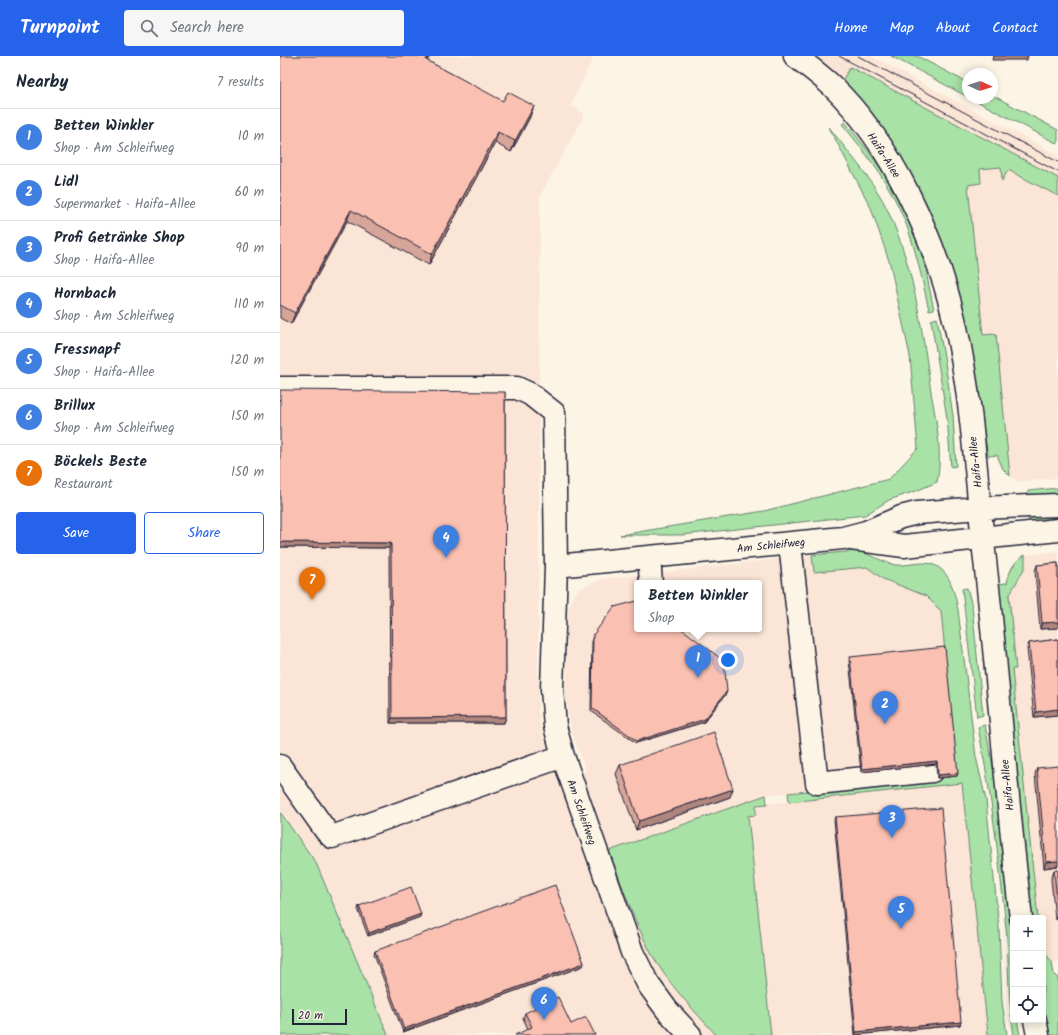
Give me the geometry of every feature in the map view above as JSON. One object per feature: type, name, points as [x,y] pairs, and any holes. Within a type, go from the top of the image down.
[{"type":"street","name":"Haifa-Allee","points":[[795,56],[831,86],[851,107],[896,172],[940,267],[955,324],[972,428],[1021,915]]},
{"type":"street","name":"Am Schleifweg","points":[[280,388],[525,388],[554,413],[556,566],[553,696],[555,726],[563,756],[632,952],[648,984],[667,1010],[690,1035]]},
{"type":"street","name":"Am Schleifweg","points":[[556,566],[843,538],[866,532],[901,517],[917,513],[980,508],[1058,505]]},
{"type":"street","name":"Am Schleifweg","points":[[843,538],[904,546],[983,539],[1058,530]]},
{"type":"street","points":[[790,544],[817,783],[932,771]]},
{"type":"street","points":[[649,557],[651,580]]},
{"type":"street","points":[[280,766],[326,831],[332,837],[563,756]]},
{"type":"street","points":[[1036,1023],[1038,1035]]},
{"type":"shaded area","points":[[280,56],[594,56],[571,105],[585,114],[540,196],[538,709],[542,733],[558,783],[586,771],[572,733],[566,699],[568,611],[572,599],[578,590],[602,579],[812,555],[814,572],[867,567],[883,579],[926,596],[941,611],[957,776],[766,795],[609,851],[673,986],[716,1035],[388,1035],[316,863],[280,812]]},
{"type":"shaded area","points":[[810,56],[871,56],[1058,155],[1058,178],[850,67],[841,83]]},
{"type":"shaded area","points":[[1001,167],[1003,180],[1008,170],[1058,196],[1058,478],[1019,482],[1010,476],[996,334],[983,335],[968,184],[981,183],[980,169]]},
{"type":"shaded area","points":[[1058,551],[1058,961],[1052,962],[1046,955],[1046,915],[1038,915],[1012,669],[1016,669],[1009,596],[1025,567],[1025,555]]},
{"type":"shaded area","points":[[962,783],[988,1035],[771,1035],[748,815],[756,815],[756,805]]},
{"type":"green space","points":[[891,56],[917,56],[962,80],[962,94]]},
{"type":"green space","points":[[850,67],[1058,178],[1058,196],[1008,170],[1002,181],[1001,167],[980,169],[981,183],[968,185],[983,335],[996,334],[1010,476],[1003,469],[997,455],[988,456],[969,342],[957,286],[933,220],[903,161],[869,112],[841,83]]},
{"type":"green space","points":[[998,98],[1058,130],[1058,144],[982,104],[998,104]]},
{"type":"green space","points":[[845,122],[878,165],[898,196],[906,212],[926,270],[934,309],[929,310],[912,241],[892,193],[877,169],[842,124]]},
{"type":"green space","points":[[829,127],[877,191],[893,223],[902,246],[920,318],[937,425],[939,471],[937,482],[889,500],[865,515],[682,535],[620,535],[764,511],[889,479],[918,448],[910,356],[890,264],[871,208]]},
{"type":"green space","points":[[937,318],[953,416],[956,466],[951,467],[947,418],[931,320]]},
{"type":"green space","points":[[1058,488],[1058,494],[1028,497],[1028,491]]},
{"type":"green space","points":[[1058,513],[1058,521],[1029,524],[1028,516]]},
{"type":"green space","points":[[857,551],[895,565],[923,563],[932,564],[944,573],[952,586],[958,610],[976,757],[986,800],[999,928],[1002,1002],[1007,1035],[988,1035],[962,783],[789,802],[788,793],[957,776],[941,611],[926,596],[883,579],[867,567],[814,572],[812,555]]},
{"type":"green space","points":[[1025,555],[1025,567],[1009,596],[1016,669],[1012,669],[1038,915],[1031,915],[996,584],[1007,583],[1009,574],[1018,560]]},
{"type":"green space","points":[[967,588],[972,606],[983,715],[977,717],[962,589]]},
{"type":"green space","points":[[985,725],[998,794],[1011,915],[1010,999],[1007,938],[995,832],[978,727]]},
{"type":"green space","points":[[766,795],[767,804],[756,805],[756,815],[748,816],[771,1035],[716,1035],[673,986],[651,953],[634,916],[609,851]]},
{"type":"green space","points":[[280,812],[316,863],[388,1035],[280,1035]]},
{"type":"green space","points":[[1046,955],[1052,962],[1054,975],[1058,978],[1058,1035],[1047,1035],[1045,1023]]},
{"type":"green space","points":[[1012,1023],[1018,1023],[1020,1035],[1014,1035]]},
{"type":"building","points":[[280,56],[428,56],[426,60],[503,101],[508,92],[534,106],[515,141],[498,132],[432,254],[351,210],[295,313],[280,305]]},
{"type":"building","points":[[280,390],[505,392],[506,717],[392,718],[391,543],[280,542]]},
{"type":"building","points":[[1058,563],[1058,622],[1042,623],[1037,565]]},
{"type":"building","points":[[634,602],[634,632],[686,632],[724,661],[727,691],[705,719],[637,741],[592,708],[593,635],[614,607]]},
{"type":"building","points":[[1058,639],[1058,709],[1036,712],[1029,643]]},
{"type":"building","points":[[945,647],[958,773],[938,775],[937,761],[862,769],[850,657]]},
{"type":"building","points":[[714,732],[733,789],[639,821],[620,765]]},
{"type":"building","points":[[1058,766],[1058,861],[1046,862],[1037,768]]},
{"type":"building","points":[[941,808],[961,1022],[856,1032],[835,817]]},
{"type":"building","points":[[1054,870],[1058,870],[1058,911]]},
{"type":"building","points":[[555,885],[584,963],[404,1029],[375,951]]},
{"type":"building","points":[[411,887],[421,914],[369,933],[359,906]]},
{"type":"building","points":[[558,997],[571,1024],[586,1017],[595,1035],[515,1035],[532,1027],[525,1013]]},
{"type":"tram line","points":[[839,56],[1058,172]]},
{"type":"tram line","points":[[858,56],[1058,162]]},
{"type":"place","name":"Hornbach","points":[[446,558]]},
{"type":"place","name":"Böckels Beste","points":[[312,600]]},
{"type":"place","name":"Betten Winkler","points":[[698,678]]},
{"type":"place","name":"Lidl","points":[[885,724]]},
{"type":"place","name":"Profi Getränke Shop","points":[[892,838]]},
{"type":"place","name":"Fressnapf","points":[[901,929]]},
{"type":"place","name":"Brillux","points":[[544,1020]]}]
